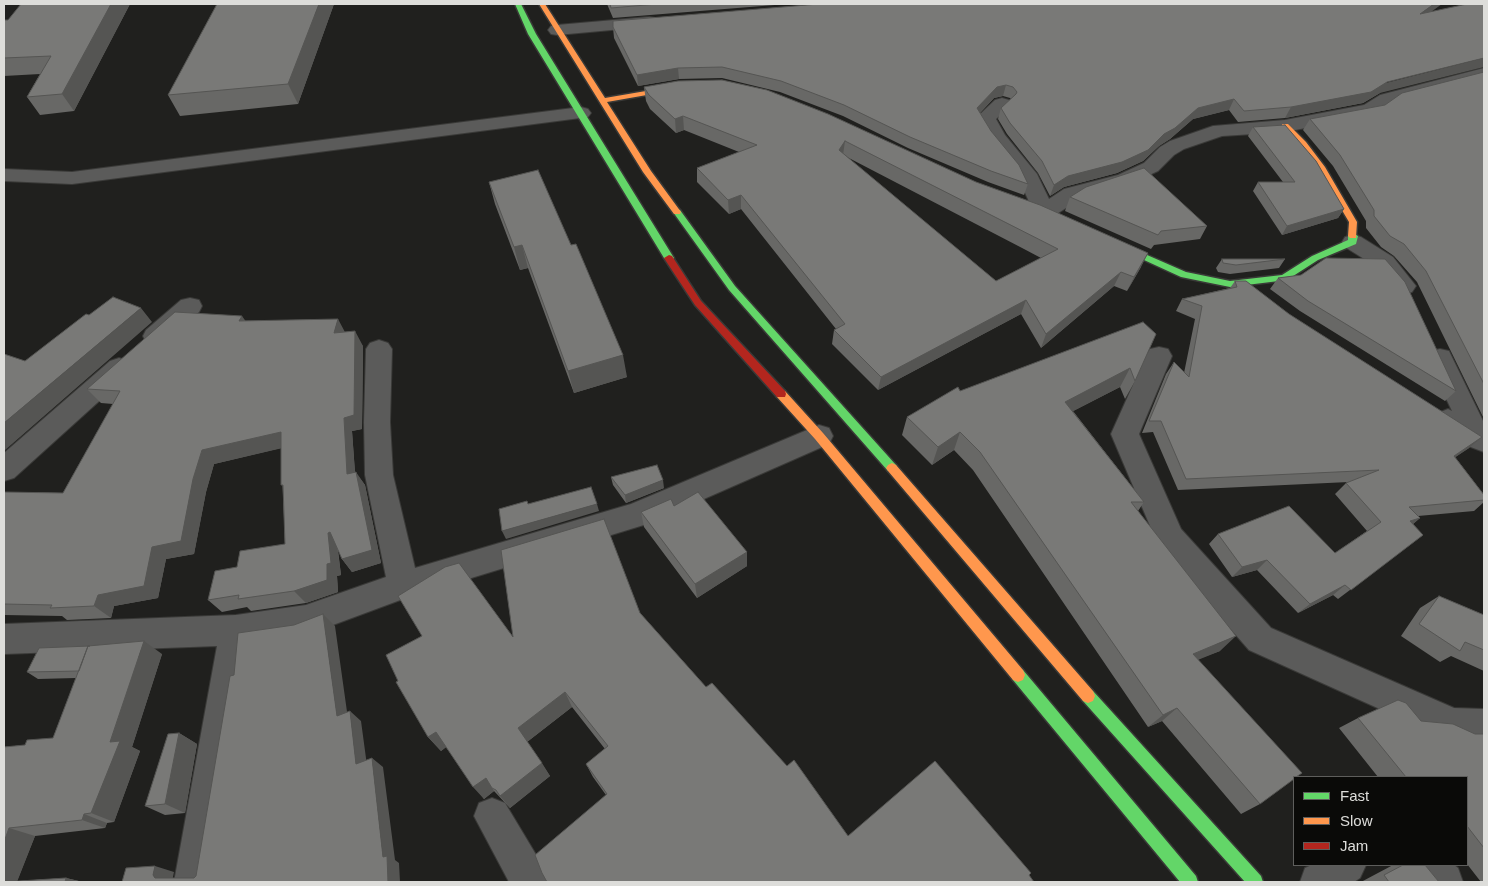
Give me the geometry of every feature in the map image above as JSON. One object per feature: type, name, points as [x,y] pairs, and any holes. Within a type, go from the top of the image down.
[{"type":"main road","points":[[518,4],[532,34],[698,303],[818,436],[1190,882]]},
{"type":"main road","points":[[542,4],[647,172],[732,288],[861,431],[1056,660],[1255,882]]},
{"type":"main road","points":[[602,101],[679,87],[696,86]]},
{"type":"main road","points":[[1106,240],[1184,275],[1230,284],[1284,278],[1315,258],[1352,242],[1353,222],[1333,188],[1303,144],[1285,126]]},
{"type":"street","points":[[557,30],[664,21]]},
{"type":"street","points":[[1002,104],[986,118],[998,137],[1027,174],[1041,211],[1072,194],[1125,179],[1151,167],[1167,151],[1177,145],[1220,130],[1285,126],[1370,110],[1387,99],[1484,73]]},
{"type":"street","points":[[4,175],[72,178],[580,113]]},
{"type":"street","points":[[1352,242],[1385,262],[1407,289],[1415,307]]},
{"type":"street","points":[[1244,283],[1265,301]]},
{"type":"street","points":[[4,470],[190,306]]},
{"type":"street","points":[[1432,342],[1481,439]]},
{"type":"street","points":[[379,349],[377,422],[379,475],[403,585]]},
{"type":"street","points":[[1159,356],[1125,434],[1170,538],[1260,639],[1453,725],[1484,726]]},
{"type":"street","points":[[1428,406],[1481,439]]},
{"type":"street","points":[[4,639],[236,630],[306,620],[403,585],[637,515],[818,436]]},
{"type":"street","points":[[193,882],[236,630]]},
{"type":"street","points":[[492,816],[530,882]]},
{"type":"street","points":[[1319,882],[1345,866]]},
{"type":"street","points":[[1428,866],[1444,882]]},
{"type":"building","points":[[21,4],[111,4],[62,94],[27,97],[51,56],[4,58],[4,21],[8,20]]},
{"type":"building","points":[[217,4],[319,4],[288,84],[168,95]]},
{"type":"building","points":[[610,4],[657,4],[611,8]]},
{"type":"building","points":[[819,4],[1434,4],[1420,14],[1467,4],[1484,4],[1484,58],[1387,82],[1371,92],[1291,107],[1244,111],[1234,99],[1198,108],[1175,128],[1164,134],[1148,150],[1122,162],[1068,176],[1054,185],[1042,161],[1010,123],[1001,108],[1016,94],[1017,92],[1013,87],[1006,85],[997,87],[977,108],[991,131],[1019,165],[1028,184],[991,171],[910,137],[844,105],[781,81],[722,67],[678,68],[637,75],[613,27],[613,21]]},
{"type":"building","points":[[1484,72],[1484,384],[1426,271],[1404,244],[1390,236],[1374,216],[1374,210],[1340,155],[1310,119],[1385,105],[1402,93]]},
{"type":"building","points":[[722,80],[767,90],[828,114],[976,182],[1040,205],[1148,253],[1134,277],[1121,272],[1046,334],[1026,300],[881,377],[834,330],[845,324],[741,195],[728,200],[697,168],[757,145],[683,116],[675,119],[649,95],[644,87],[678,81]],"holes":[[[845,141],[1058,249],[996,281],[839,150]]]},
{"type":"building","points":[[1285,125],[1316,161],[1344,209],[1287,226],[1258,182],[1295,182],[1253,127]]},
{"type":"building","points":[[1144,168],[1207,226],[1161,231],[1158,235],[1070,197],[1086,187]]},
{"type":"building","points":[[538,170],[571,245],[576,244],[623,355],[568,371],[522,245],[514,247],[489,182]]},
{"type":"building","points":[[1326,258],[1385,259],[1405,282],[1456,391],[1308,301],[1278,278],[1301,275]]},
{"type":"building","points":[[1222,259],[1285,259],[1236,265],[1223,263]]},
{"type":"building","points":[[1235,281],[1246,281],[1289,314],[1482,437],[1454,456],[1484,495],[1484,500],[1409,507],[1420,518],[1410,521],[1423,535],[1351,590],[1345,585],[1310,604],[1267,560],[1242,567],[1218,534],[1289,506],[1335,553],[1381,522],[1346,483],[1379,470],[1186,479],[1161,421],[1149,421],[1174,362],[1189,377],[1202,306],[1182,299],[1237,287]]},
{"type":"building","points":[[113,297],[141,308],[4,423],[4,354],[25,361],[86,314],[89,315]]},
{"type":"building","points":[[175,312],[242,316],[239,321],[338,319],[334,333],[355,331],[354,415],[344,418],[347,474],[356,472],[372,550],[342,559],[330,532],[328,533],[331,563],[327,564],[327,580],[294,591],[238,599],[239,595],[208,600],[215,571],[237,567],[240,551],[285,544],[283,485],[281,485],[281,432],[202,450],[193,479],[181,541],[152,547],[144,586],[98,595],[94,606],[50,608],[52,605],[4,604],[4,492],[63,493],[120,391],[87,389]]},
{"type":"building","points":[[1143,322],[1156,334],[1135,381],[1130,368],[1065,402],[1144,502],[1131,502],[1236,636],[1193,654],[1302,773],[1293,776],[1293,780],[1260,804],[1177,708],[1163,715],[980,452],[960,432],[938,447],[907,417],[958,387],[960,391]]},
{"type":"building","points":[[657,465],[663,480],[625,495],[611,477]]},
{"type":"building","points":[[591,487],[597,504],[502,531],[499,509],[527,501],[528,504]]},
{"type":"building","points":[[698,492],[747,552],[695,584],[641,512],[671,499],[674,506]]},
{"type":"building","points":[[604,519],[640,613],[706,687],[712,683],[787,766],[794,760],[848,836],[935,761],[1031,873],[1029,875],[1034,882],[547,882],[535,855],[607,794],[586,764],[608,746],[565,692],[518,728],[542,763],[500,796],[486,778],[473,787],[436,732],[428,737],[396,682],[398,681],[386,655],[422,636],[398,596],[445,567],[459,563],[513,637],[501,550]]},
{"type":"building","points":[[1439,596],[1484,615],[1484,650],[1465,642],[1460,651],[1419,624]]},
{"type":"building","points":[[323,614],[337,716],[350,711],[356,764],[372,758],[383,857],[387,856],[388,882],[122,882],[126,868],[155,866],[153,875],[155,878],[194,878],[196,876],[230,676],[234,675],[238,633],[294,625]]},
{"type":"building","points":[[144,641],[110,742],[120,741],[91,813],[84,814],[82,820],[9,828],[4,842],[4,747],[25,745],[27,740],[53,738],[88,646]]},
{"type":"building","points":[[88,646],[79,671],[27,672],[39,648]]},
{"type":"building","points":[[1398,700],[1406,703],[1421,721],[1453,724],[1475,734],[1484,734],[1484,848],[1468,827],[1468,776],[1405,776],[1358,718]]},
{"type":"building","points":[[179,733],[165,804],[145,806],[168,734]]},
{"type":"building","points":[[1401,866],[1426,866],[1439,882],[1389,882],[1384,875]]},
{"type":"building","points":[[66,878],[65,882],[4,882]]},
{"type":"traffic: fast","points":[[518,4],[532,34],[669,258]]},
{"type":"traffic: fast","points":[[677,212],[732,288],[892,468]]},
{"type":"traffic: fast","points":[[1112,243],[1184,275],[1230,284],[1284,278],[1315,258],[1353,242],[1353,236]]},
{"type":"traffic: fast","points":[[1018,675],[1190,882]]},
{"type":"traffic: fast","points":[[1088,696],[1255,882]]},
{"type":"traffic: slow","points":[[542,4],[647,172],[677,212]]},
{"type":"traffic: slow","points":[[602,101],[681,87]]},
{"type":"traffic: slow","points":[[1285,126],[1303,144],[1321,167],[1353,222],[1353,236]]},
{"type":"traffic: slow","points":[[781,394],[819,436],[1018,675]]},
{"type":"traffic: slow","points":[[892,468],[1088,696]]},
{"type":"traffic: jam","points":[[669,258],[698,303],[781,394]]}]
